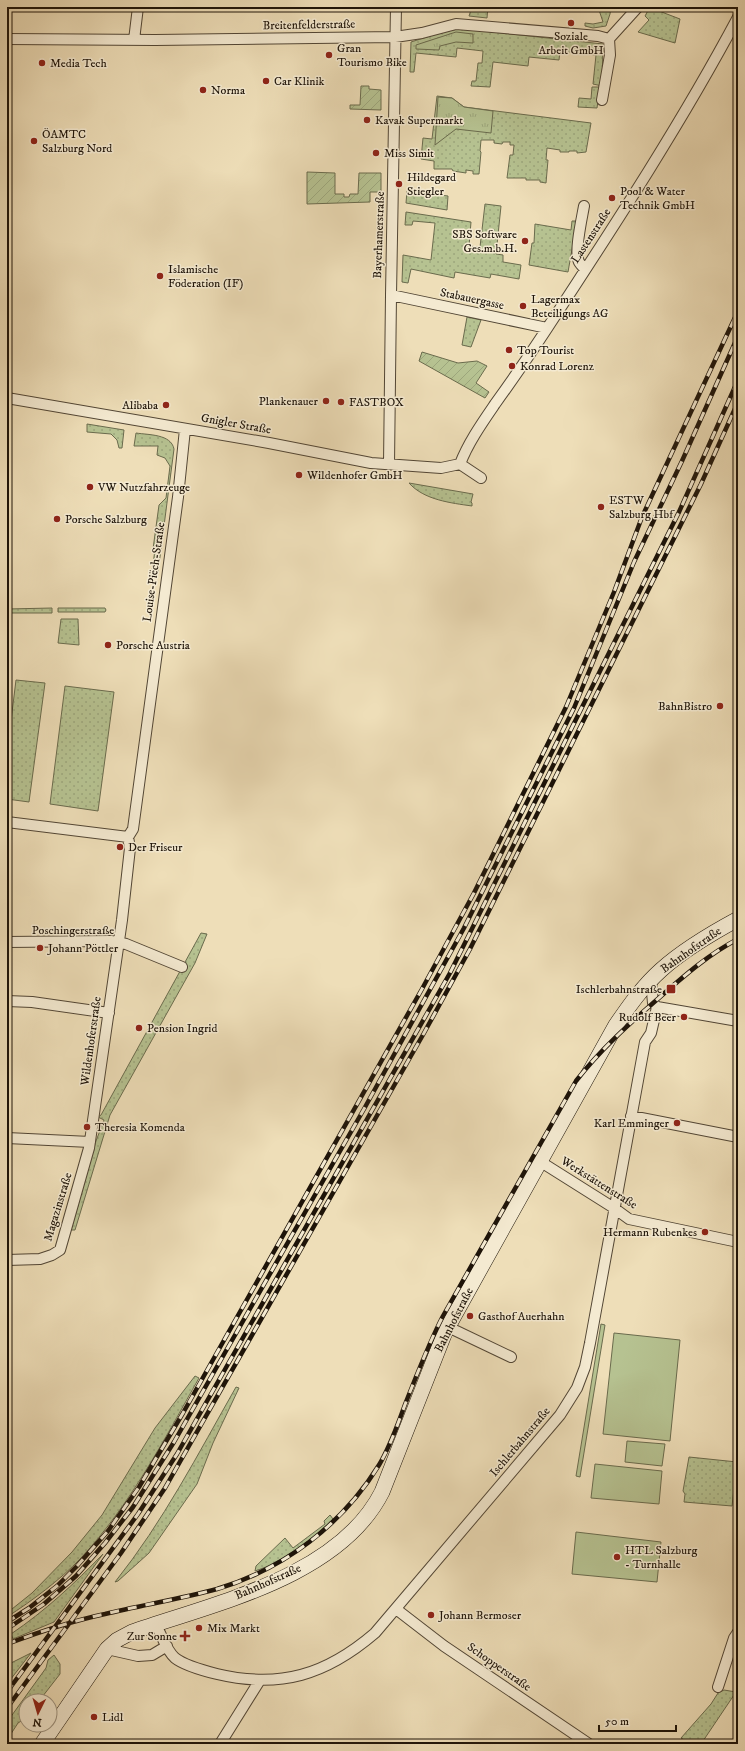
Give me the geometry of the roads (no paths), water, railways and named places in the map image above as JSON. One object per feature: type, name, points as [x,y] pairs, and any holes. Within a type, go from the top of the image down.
[{"type":"main road","name":"Bahnhofstraße","points":[[58,1705],[82,1671],[117,1640],[132,1632],[245,1594],[294,1573],[326,1552],[364,1521],[382,1492],[448,1326],[541,1162],[616,1025],[632,1000],[660,970],[738,919]]},
{"type":"main road","name":"Bahnhofstraße","points":[[42,1744],[103,1654]]},
{"type":"main road","points":[[30,1744],[38,1733]]},
{"type":"street","points":[[134,40],[138,7]]},
{"type":"street","name":"Bayerhamerstraße","points":[[389,464],[396,7]]},
{"type":"street","points":[[602,100],[610,55],[609,39],[638,7]]},
{"type":"street","name":"Lastenstraße","points":[[460,464],[464,454],[486,417],[547,328],[672,134],[738,18]]},
{"type":"street","name":"Breitenfelderstraße","points":[[7,39],[134,40],[395,37],[422,33],[456,24],[598,36],[609,39]]},
{"type":"street","points":[[584,206],[578,245],[578,261],[585,269]]},
{"type":"street","name":"Stabauergasse","points":[[391,295],[547,328]]},
{"type":"street","name":"Gnigler Straße","points":[[7,398],[142,420],[371,463],[441,468],[460,464]]},
{"type":"street","name":"Louise-Piëch-Straße","points":[[128,837],[133,829],[178,497],[185,429]]},
{"type":"street","points":[[460,464],[481,478]]},
{"type":"street","points":[[7,822],[128,837]]},
{"type":"street","name":"Wildenhoferstraße","points":[[90,1142],[109,1013],[130,848],[128,837]]},
{"type":"street","name":"Poschingerstraße","points":[[7,942],[111,941],[182,967]]},
{"type":"street","name":"Ischlerbahnstraße","points":[[155,1624],[175,1658],[194,1667],[239,1679],[260,1680],[294,1677],[311,1673],[339,1660],[375,1633],[560,1415],[576,1388],[584,1367],[590,1343],[645,1042],[651,1033],[655,1005],[651,981]]},
{"type":"street","points":[[632,1000],[738,1021]]},
{"type":"street","points":[[7,1001],[32,1002],[109,1013]]},
{"type":"street","points":[[631,1116],[738,1137]]},
{"type":"street","points":[[7,1138],[90,1142]]},
{"type":"street","name":"Magazinstraße","points":[[7,1260],[40,1259],[52,1255],[60,1250],[90,1142]]},
{"type":"street","name":"Werkstättenstraße","points":[[541,1162],[629,1219],[738,1242]]},
{"type":"street","points":[[448,1326],[511,1357]]},
{"type":"street","name":"Schopperstraße","points":[[396,1609],[444,1646],[589,1744]]},
{"type":"street","points":[[718,1687],[734,1638],[738,1632]]},
{"type":"street","points":[[103,1654],[138,1656],[152,1655],[167,1646]]},
{"type":"street","points":[[221,1741],[260,1680]]},
{"type":"railway","points":[[7,1622],[29,1608],[57,1586],[77,1566],[108,1531],[139,1487],[183,1413],[422,989],[474,893],[566,707],[614,592],[642,517],[738,311]]},
{"type":"railway","points":[[7,1629],[44,1604],[76,1576],[105,1543],[133,1507],[174,1442],[364,1109],[464,928],[574,708],[634,562],[682,461],[738,336]]},
{"type":"railway","points":[[7,1692],[138,1514],[177,1454],[450,973],[679,512],[738,380]]},
{"type":"railway","points":[[7,1708],[121,1553],[165,1488],[424,1033],[470,949],[701,484],[738,402]]},
{"type":"railway","points":[[7,1644],[80,1620],[203,1593],[242,1580],[265,1570],[288,1557],[309,1542],[348,1507],[379,1465],[394,1434],[424,1358],[443,1316],[576,1081],[605,1048],[649,1007],[698,965],[717,951],[738,939]]},
{"type":"place","name":"Soziale Arbeit GmbH","points":[[571,23]]},
{"type":"place","name":"Gran Tourismo Bike","points":[[329,55]]},
{"type":"place","name":"Media Tech","points":[[42,63]]},
{"type":"place","name":"Car Klinik","points":[[266,81]]},
{"type":"place","name":"Norma","points":[[203,90]]},
{"type":"place","name":"Kavak Supermarkt","points":[[367,120]]},
{"type":"place","name":"ÖAMTC Salzburg Nord","points":[[34,141]]},
{"type":"place","name":"Miss Simit","points":[[376,153]]},
{"type":"place","name":"Hildegard Stiegler","points":[[399,184]]},
{"type":"place","name":"Pool & Water Technik GmbH","points":[[612,198]]},
{"type":"place","name":"SBS Software Ges.m.b.H.","points":[[525,241]]},
{"type":"place","name":"Islamische Föderation (IF)","points":[[160,276]]},
{"type":"place","name":"Lagermax Beteiligungs AG","points":[[523,306]]},
{"type":"place","name":"Top Tourist","points":[[509,350]]},
{"type":"place","name":"Konrad Lorenz","points":[[512,366]]},
{"type":"place","name":"Plankenauer","points":[[326,401]]},
{"type":"place","name":"FASTBOX","points":[[341,402]]},
{"type":"place","name":"Alibaba","points":[[166,405]]},
{"type":"place","name":"Wildenhofer GmbH","points":[[299,475]]},
{"type":"place","name":"VW Nutzfahrzeuge","points":[[90,487]]},
{"type":"place","name":"ESTW Salzburg Hbf","points":[[601,507]]},
{"type":"place","name":"Porsche Salzburg","points":[[57,519]]},
{"type":"place","name":"Porsche Austria","points":[[108,645]]},
{"type":"place","name":"BahnBistro","points":[[720,706]]},
{"type":"place","name":"Der Friseur","points":[[120,847]]},
{"type":"place","name":"Johann Pöttler","points":[[40,948]]},
{"type":"place","name":"Ischlerbahnstraße","points":[[671,989]]},
{"type":"place","name":"Rudolf Beer","points":[[684,1017]]},
{"type":"place","name":"Pension Ingrid","points":[[139,1028]]},
{"type":"place","name":"Karl Emminger","points":[[677,1123]]},
{"type":"place","name":"Theresia Komenda","points":[[87,1127]]},
{"type":"place","name":"Hermann Rubenkes","points":[[705,1232]]},
{"type":"place","name":"Gasthof Auerhahn","points":[[470,1316]]},
{"type":"place","name":"HTL Salzburg - Turnhalle","points":[[617,1557]]},
{"type":"place","name":"Johann Bermoser","points":[[431,1615]]},
{"type":"place","name":"Mix Markt","points":[[199,1628]]},
{"type":"place","name":"Zur Sonne","points":[[185,1636]]},
{"type":"place","name":"Lidl","points":[[94,1717]]}]
